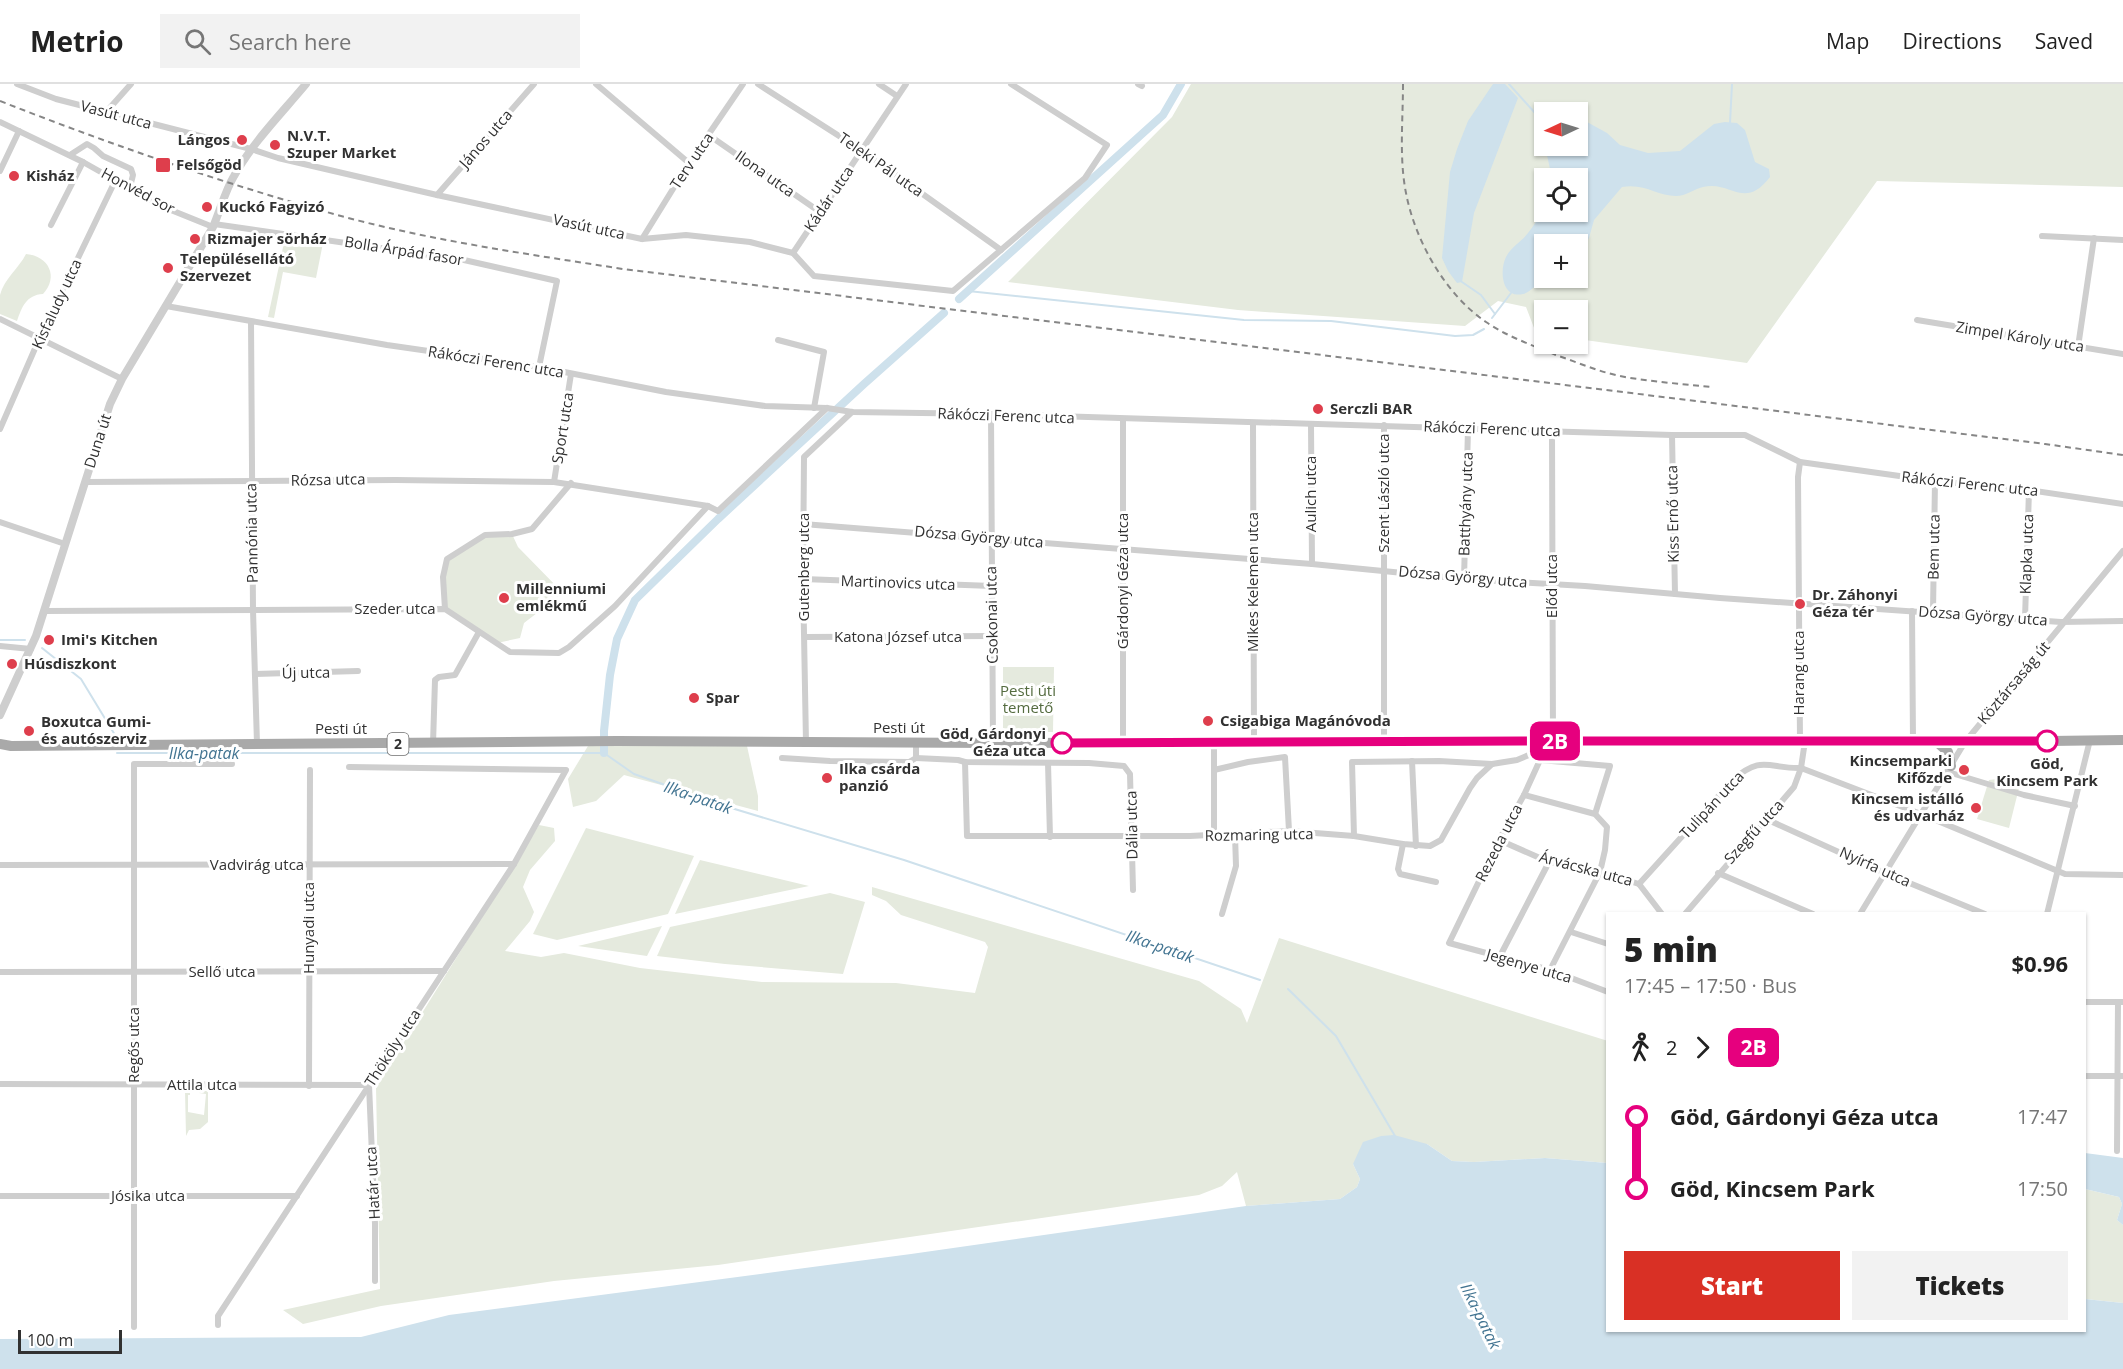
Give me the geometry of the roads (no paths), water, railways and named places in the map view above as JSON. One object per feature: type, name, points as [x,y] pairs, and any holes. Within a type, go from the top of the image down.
[{"type":"main road","name":"Pesti út","points":[[0,744],[10,746],[433,744],[597,741],[806,743],[1384,741],[1546,744],[2123,740]]},
{"type":"main road","points":[[1937,742],[1948,752],[1949,769]]},
{"type":"street","name":"Vasút utca","points":[[16,84],[56,99],[278,158],[438,195],[642,239],[686,235],[750,242],[793,254]]},
{"type":"street","points":[[107,111],[131,84]]},
{"type":"street","name":"Duna út","points":[[0,715],[33,643],[110,404],[122,379],[221,212],[230,183],[251,149],[306,84]]},
{"type":"street","name":"János utca","points":[[438,195],[534,84]]},
{"type":"street","name":"Terv utca","points":[[642,239],[689,163],[710,136],[743,84]]},
{"type":"street","name":"Teleki Pál utca","points":[[758,84],[861,150],[1001,250]]},
{"type":"street","points":[[879,84],[897,96]]},
{"type":"street","name":"Kádár utca","points":[[793,254],[906,84]]},
{"type":"street","points":[[793,254],[814,276],[953,291],[1085,177],[1107,145],[1011,84]]},
{"type":"street","points":[[598,85],[689,163]]},
{"type":"street","name":"Honvéd sor","points":[[0,122],[70,155],[161,206],[213,226]]},
{"type":"street","points":[[0,171],[19,131]]},
{"type":"street","name":"Ilona utca","points":[[710,136],[820,212]]},
{"type":"street","points":[[70,155],[87,144],[94,147],[103,156],[131,169],[133,175],[130,187]]},
{"type":"street","points":[[51,225],[83,162]]},
{"type":"street","name":"Kisfaludy utca","points":[[0,429],[40,337],[116,179]]},
{"type":"street","name":"Bolla Árpád fasor","points":[[213,226],[464,260],[557,280],[539,367]]},
{"type":"street","points":[[2042,236],[2123,240]]},
{"type":"street","points":[[2078,346],[2094,238]]},
{"type":"street","name":"Rákóczi Ferenc utca","points":[[166,306],[387,345],[539,367],[708,399],[765,406],[827,408],[852,412],[1384,425],[1552,432],[1745,435],[1800,462],[2123,504]]},
{"type":"street","points":[[0,319],[122,379]]},
{"type":"street","name":"Zimpel Károly utca","points":[[1917,320],[2123,354]]},
{"type":"street","name":"Pannónia utca","points":[[250,322],[257,744]]},
{"type":"street","points":[[778,340],[824,352],[814,408]]},
{"type":"street","name":"Sport utca","points":[[554,482],[571,374]]},
{"type":"street","points":[[708,506],[718,511],[827,408]]},
{"type":"street","name":"Gutenberg utca","points":[[806,743],[803,579],[804,457],[852,412]]},
{"type":"street","name":"Csokonai utca","points":[[991,414],[993,743]]},
{"type":"street","name":"Gárdonyi Géza utca","points":[[1123,419],[1123,743]]},
{"type":"street","name":"Mikes Kelemen utca","points":[[1253,423],[1254,742]]},
{"type":"street","name":"Aulich utca","points":[[1311,424],[1312,564]]},
{"type":"street","name":"Szent László utca","points":[[1384,425],[1384,741]]},
{"type":"street","name":"Batthyány utca","points":[[1464,579],[1468,429]]},
{"type":"street","name":"Előd utca","points":[[1546,744],[1552,584],[1552,432]]},
{"type":"street","name":"Kiss Ernő utca","points":[[1672,435],[1674,594]]},
{"type":"street","name":"Harang utca","points":[[1800,462],[1798,477],[1802,741]]},
{"type":"street","name":"Rózsa utca","points":[[85,482],[396,480],[554,482],[708,506]]},
{"type":"street","name":"Bem utca","points":[[1933,612],[1935,481]]},
{"type":"street","points":[[445,609],[443,577],[447,559],[485,536],[512,534],[532,529],[571,483]]},
{"type":"street","name":"Klapka utca","points":[[2025,619],[2029,490]]},
{"type":"street","name":"Szeder utca","points":[[44,612],[445,609],[510,652],[563,652],[615,606],[708,506]]},
{"type":"street","points":[[0,522],[65,544]]},
{"type":"street","name":"Dózsa György utca","points":[[804,524],[1312,564],[1464,579],[2065,622],[2123,621]]},
{"type":"street","name":"Köztársaság út","points":[[1861,912],[1965,742],[2123,551]]},
{"type":"street","name":"Martinovics utca","points":[[803,579],[992,586]]},
{"type":"street","points":[[1912,611],[1912,742]]},
{"type":"street","points":[[433,744],[435,680],[439,677],[454,675],[479,632]]},
{"type":"street","name":"Katona József utca","points":[[805,637],[992,636]]},
{"type":"street","points":[[0,646],[33,643]]},
{"type":"street","name":"Új utca","points":[[255,674],[357,671]]},
{"type":"street","points":[[2049,912],[2090,740]]},
{"type":"street","name":"Szegfű utca","points":[[1687,912],[1794,787],[1801,768],[1802,741]]},
{"type":"street","points":[[1214,742],[1214,835]]},
{"type":"street","points":[[916,743],[916,758]]},
{"type":"street","points":[[1354,836],[1352,762],[1412,761],[1492,764],[1517,760],[1546,744]]},
{"type":"street","name":"Rezeda utca","points":[[1449,943],[1499,840],[1524,795],[1546,744]]},
{"type":"street","points":[[1214,770],[1285,757],[1289,831]]},
{"type":"street","name":"Pesti út","points":[[782,759],[909,762],[916,758],[965,762],[1048,763]]},
{"type":"street","points":[[1540,760],[1610,766],[1595,814]]},
{"type":"street","points":[[1412,761],[1416,846]]},
{"type":"street","name":"Rozmaring utca","points":[[965,762],[967,836],[1132,837],[1235,835],[1289,831],[1354,836],[1416,846],[1430,846],[1441,840],[1470,788],[1492,764]]},
{"type":"street","points":[[1048,763],[1050,837]]},
{"type":"street","name":"Dália utca","points":[[1048,763],[1089,763],[1124,766],[1128,769],[1133,891]]},
{"type":"street","name":"Tulipán utca","points":[[1639,884],[1733,780],[1747,768],[1765,763],[1788,769],[1801,768],[1922,814],[2059,872],[2123,874]]},
{"type":"street","name":"Regős utca","points":[[134,1327],[134,764],[232,764]]},
{"type":"street","name":"Thököly utca","points":[[218,1325],[218,1316],[514,864],[566,770],[349,767]]},
{"type":"street","points":[[1949,769],[2024,795],[2075,806]]},
{"type":"street","name":"Hunyadi utca","points":[[309,1086],[310,770]]},
{"type":"street","points":[[1524,795],[1595,814],[1607,827],[1600,872],[1550,970]]},
{"type":"street","name":"Nyírfa utca","points":[[1766,819],[1885,873],[1979,912]]},
{"type":"street","points":[[1221,914],[1236,866],[1235,835]]},
{"type":"street","name":"Árvácska utca","points":[[1499,840],[1549,862],[1600,872],[1639,884],[1660,912]]},
{"type":"street","points":[[1403,844],[1398,869],[1400,874],[1436,882]]},
{"type":"street","points":[[1499,958],[1549,862]]},
{"type":"street","name":"Vadvirág utca","points":[[0,865],[514,864]]},
{"type":"street","points":[[1718,873],[1808,912]]},
{"type":"street","points":[[1571,932],[1606,943]]},
{"type":"street","name":"Jegenye utca","points":[[1449,943],[1550,970],[1606,991]]},
{"type":"street","name":"Sellő utca","points":[[0,972],[444,971]]},
{"type":"street","points":[[2086,1002],[2120,1002],[2117,1151]]},
{"type":"street","points":[[2086,1076],[2120,1076]]},
{"type":"street","name":"Attila utca","points":[[0,1084],[369,1085]]},
{"type":"street","name":"Határ utca","points":[[369,1085],[375,1281]]},
{"type":"street","name":"Jósika utca","points":[[0,1196],[297,1196]]},
{"type":"water","points":[[1493,84],[1505,84],[1518,98],[1474,213],[1462,282],[1457,283],[1442,258],[1450,172],[1468,121]]},
{"type":"water","points":[[1725,122],[1737,123],[1745,130],[1755,162],[1769,169],[1770,177],[1761,187],[1745,193],[1713,186],[1676,196],[1644,188],[1622,187],[1594,220],[1588,239],[1588,234],[1534,234],[1534,287],[1523,294],[1516,294],[1510,292],[1504,283],[1504,263],[1508,253],[1531,230],[1535,222],[1588,222],[1588,168],[1550,168],[1547,156],[1588,156],[1588,123],[1607,133],[1620,145],[1648,153],[1680,151],[1714,124]]},
{"type":"water","points":[[1394,1135],[1427,1144],[1452,1161],[1545,1158],[1606,1163],[1606,1332],[2086,1332],[2086,1299],[2123,1303],[2123,1369],[0,1369],[0,1339],[361,1337],[449,1315],[911,1254],[1246,1206],[1340,1199],[1357,1187],[1360,1179],[1353,1164],[1363,1142],[1381,1136]]},
{"type":"water","points":[[2086,1153],[2123,1158],[2123,1225],[2117,1220],[2122,1204],[2119,1197],[2086,1189]]},
{"type":"waterway","points":[[959,299],[1163,115],[1181,84]]},
{"type":"waterway","points":[[1509,84],[1534,112]]},
{"type":"waterway","points":[[1730,123],[1732,84]]},
{"type":"waterway","points":[[1462,282],[1481,295],[1495,314]]},
{"type":"waterway","points":[[968,291],[1244,320],[1331,321],[1455,336],[1473,335],[1484,329]]},
{"type":"waterway","points":[[1492,318],[1511,293]]},
{"type":"waterway","points":[[604,753],[610,675],[617,639],[635,600],[718,519],[944,313]]},
{"type":"waterway","name":"Ilka-patak","points":[[0,640],[25,640]]},
{"type":"waterway","name":"Ilka-patak","points":[[42,648],[81,679],[115,735]]},
{"type":"waterway","name":"Ilka-patak","points":[[117,753],[604,753],[634,774],[728,807],[904,860],[1260,980]]},
{"type":"waterway","name":"Ilka-patak","points":[[1288,989],[1336,1036],[1395,1136]]},
{"type":"railway","points":[[1403,84],[1403,166],[1410,211],[1434,265],[1445,282],[1471,311],[1511,336],[1599,370],[1636,379],[1711,387]]},
{"type":"railway","points":[[0,101],[169,163],[298,204],[411,233],[516,252],[623,269],[2123,455]]},
{"type":"place","name":"Lángos","points":[[242,140]]},
{"type":"place","name":"N.V.T. Szuper Market","points":[[275,145]]},
{"type":"place","name":"Felsőgöd","points":[[163,165]]},
{"type":"place","name":"Kisház","points":[[14,176]]},
{"type":"place","name":"Kuckó Fagyizó","points":[[207,207]]},
{"type":"place","name":"Rizmajer sörház","points":[[195,239]]},
{"type":"place","name":"Településellátó Szervezet","points":[[168,268]]},
{"type":"place","name":"Serczli BAR","points":[[1318,409]]},
{"type":"place","name":"Millenniumi emlékmű","points":[[504,598]]},
{"type":"place","name":"Dr. Záhonyi Géza tér","points":[[1800,604]]},
{"type":"place","name":"Imi's Kitchen","points":[[49,640]]},
{"type":"place","name":"Húsdiszkont","points":[[12,664]]},
{"type":"place","name":"Spar","points":[[694,698]]},
{"type":"place","name":"Csigabiga Magánóvoda","points":[[1208,721]]},
{"type":"place","name":"Boxutca Gumi- és autószerviz","points":[[29,731]]},
{"type":"place","name":"Göd, Kincsem Park","points":[[2047,741]]},
{"type":"place","name":"Göd, Gárdonyi Géza utca","points":[[1062,743]]},
{"type":"place","name":"Kincsemparki Kifőzde","points":[[1964,770]]},
{"type":"place","name":"Ilka csárda panzió","points":[[827,778]]},
{"type":"place","name":"Kincsem istálló és udvarház","points":[[1976,808]]},
{"type":"park label","name":"Pesti úti temető","points":[[1028,700]]}]
